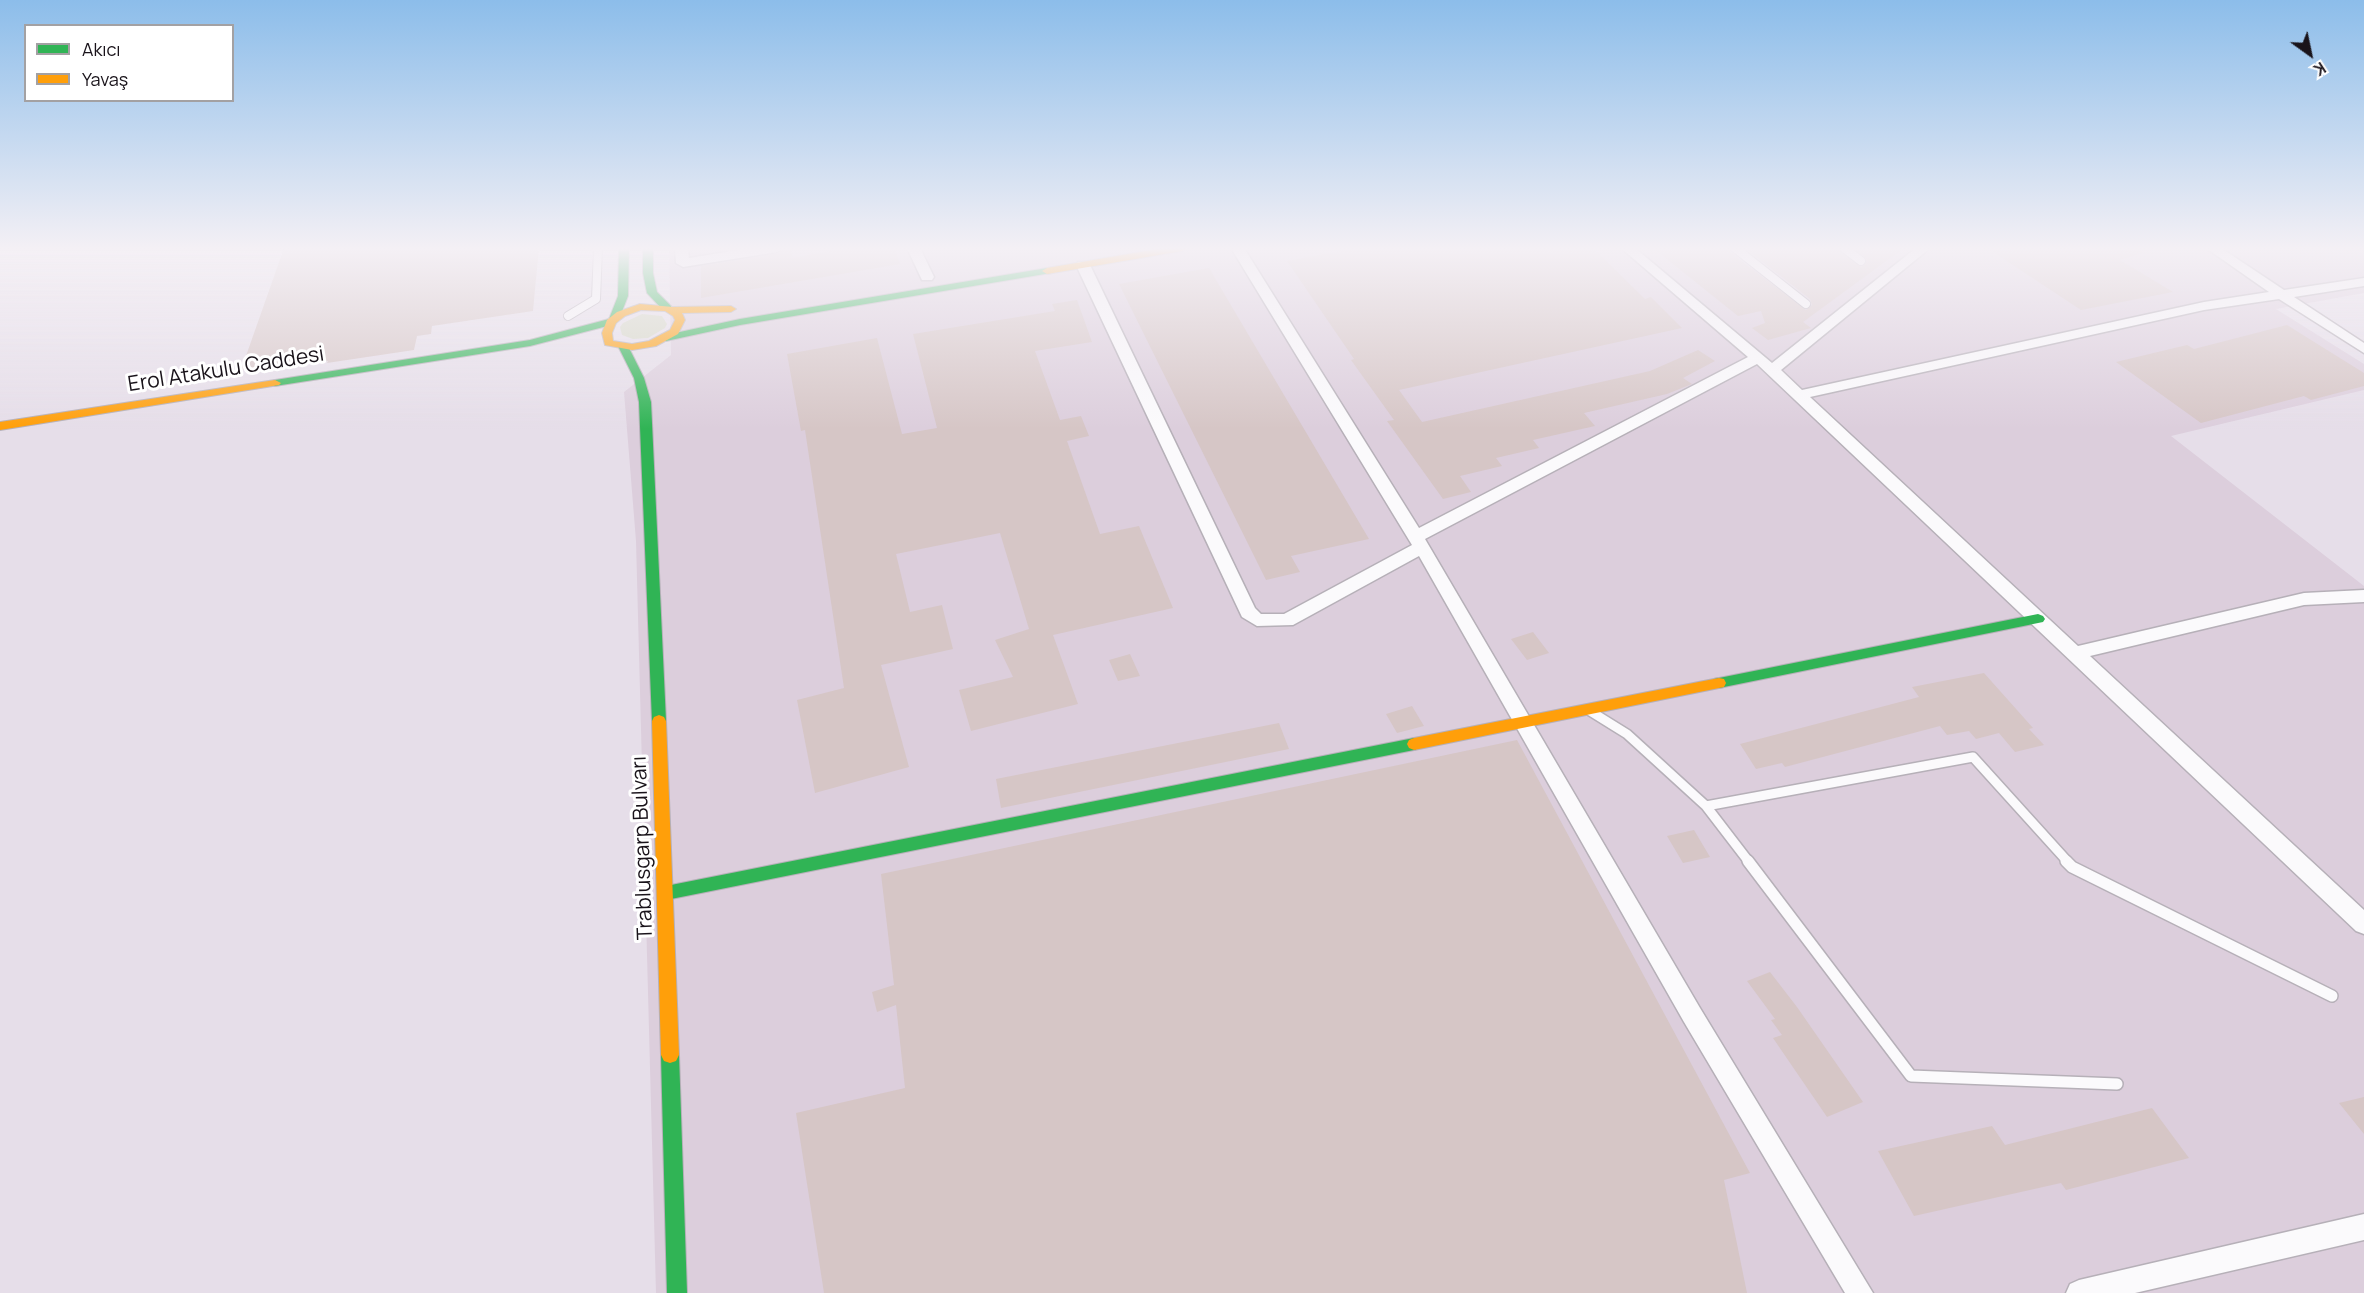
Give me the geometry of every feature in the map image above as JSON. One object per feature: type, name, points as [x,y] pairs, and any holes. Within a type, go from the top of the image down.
[{"type":"main road","points":[[613,320],[617,308]]},
{"type":"main road","points":[[530,343],[613,320],[637,308]]},
{"type":"main road","points":[[660,308],[736,308]]},
{"type":"main road","points":[[530,343],[591,342],[642,346],[664,339],[808,308]]},
{"type":"main road","name":"Trablusgarp Bulvarı","points":[[645,402],[654,363],[664,339],[679,326],[678,314],[670,309]]},
{"type":"main road","name":"Trablusgarp Bulvarı","points":[[613,320],[607,333],[619,344],[639,378],[645,402],[666,893],[677,1293]]},
{"type":"main road","name":"Erol Atakulu Caddesi","points":[[0,426],[530,343]]},
{"type":"main road","points":[[666,893],[1523,720],[2038,619]]},
{"type":"street","points":[[1104,308],[1248,612],[1257,620],[1287,620],[1418,542],[1758,358]]},
{"type":"street","points":[[1275,308],[1418,542],[1692,1015],[1860,1293]]},
{"type":"street","points":[[1699,308],[1800,395],[2364,924]]},
{"type":"street","points":[[1772,370],[1848,308]]},
{"type":"street","points":[[1800,395],[2193,308]]},
{"type":"street","points":[[2301,308],[2364,349]]},
{"type":"street","points":[[2075,653],[2304,599],[2364,596]]},
{"type":"street","points":[[2079,1293],[2364,1227]]},
{"type":"lane","points":[[568,316],[581,308]]},
{"type":"lane","points":[[1585,708],[1627,734],[1706,806],[1911,1076],[2117,1084]]},
{"type":"lane","points":[[1706,806],[1973,757],[2072,867],[2332,996]]},
{"type":"shaded area","points":[[670,308],[2280,308],[2276,309],[2364,364],[2364,390],[2171,436],[2364,586],[2364,1293],[656,1293],[636,541],[624,392],[671,355]]},
{"type":"green space","points":[[642,314],[662,316],[667,324],[665,328],[648,338],[633,339],[622,335],[620,327],[623,323]]},
{"type":"building","points":[[263,308],[533,308],[533,311],[432,326],[431,334],[417,336],[414,350],[260,371],[261,367],[241,370]]},
{"type":"building","points":[[1054,308],[1080,308],[1092,342],[1035,351],[1060,420],[1081,416],[1089,436],[1067,441],[1100,534],[1139,526],[1173,608],[1053,635],[1078,704],[971,731],[959,690],[1013,677],[995,640],[1029,629],[1000,533],[896,554],[910,612],[942,605],[953,649],[881,665],[909,767],[815,793],[797,700],[844,688],[805,430],[801,431],[787,354],[877,338],[902,434],[937,428],[913,334],[1055,311]]},
{"type":"building","points":[[1131,308],[1233,308],[1369,539],[1291,556],[1300,572],[1266,580]]},
{"type":"building","points":[[1319,308],[1662,308],[1682,328],[1399,390],[1422,422],[1650,371],[1698,350],[1715,361],[1683,378],[1692,384],[1667,394],[1584,413],[1595,426],[1533,440],[1539,448],[1496,458],[1502,466],[1460,476],[1471,492],[1443,499],[1387,421],[1394,420],[1351,360],[1354,359]]},
{"type":"building","points":[[1728,308],[1822,308],[1803,322],[1811,328],[1768,340],[1752,328],[1765,323],[1761,311],[1738,316]]},
{"type":"building","points":[[2287,325],[2364,373],[2364,386],[2311,400],[2304,396],[2201,423],[2116,362],[2187,345],[2194,349]]},
{"type":"building","points":[[1533,632],[1549,653],[1527,660],[1511,639]]},
{"type":"building","points":[[1130,654],[1140,676],[1118,681],[1109,660]]},
{"type":"building","points":[[1984,673],[2033,728],[2029,729],[2044,745],[2015,752],[1999,733],[1976,739],[1969,731],[1947,735],[1940,726],[1785,767],[1782,763],[1756,769],[1740,744],[1919,697],[1912,687]]},
{"type":"building","points":[[1412,706],[1424,726],[1397,733],[1386,714]]},
{"type":"building","points":[[1279,723],[1289,749],[1001,808],[996,779]]},
{"type":"building","points":[[1517,740],[1750,1173],[1724,1180],[1747,1293],[824,1293],[796,1113],[905,1088],[896,1005],[877,1012],[872,992],[894,985],[881,874]]},
{"type":"building","points":[[1694,830],[1710,857],[1683,863],[1667,836]]},
{"type":"building","points":[[1770,972],[1863,1102],[1827,1117],[1773,1038],[1782,1035],[1771,1020],[1775,1019],[1747,981]]},
{"type":"building","points":[[2364,1097],[2364,1134],[2339,1103]]},
{"type":"building","points":[[2152,1108],[2189,1158],[2066,1190],[2061,1183],[1914,1216],[1878,1151],[1992,1126],[2005,1145]]},
{"type":"traffic: fast","points":[[614,319],[618,308]]},
{"type":"traffic: fast","points":[[666,338],[740,322],[822,308]]},
{"type":"traffic: fast","points":[[275,383],[530,343],[611,322]]},
{"type":"traffic: fast","points":[[623,346],[639,378],[645,402],[659,721]]},
{"type":"traffic: fast","points":[[1719,683],[2038,619]]},
{"type":"traffic: fast","points":[[666,893],[1414,744]]},
{"type":"traffic: fast","points":[[670,1055],[677,1293]]},
{"type":"traffic: slow","points":[[609,339],[607,333],[611,322],[621,314],[636,308]]},
{"type":"traffic: slow","points":[[609,343],[632,347],[652,344],[674,332],[680,320],[678,314],[668,308]]},
{"type":"traffic: slow","points":[[672,310],[731,309]]},
{"type":"traffic: slow","points":[[0,426],[275,383]]},
{"type":"traffic: slow","points":[[1414,744],[1719,683]]},
{"type":"traffic: slow","points":[[659,721],[670,1055]]}]
